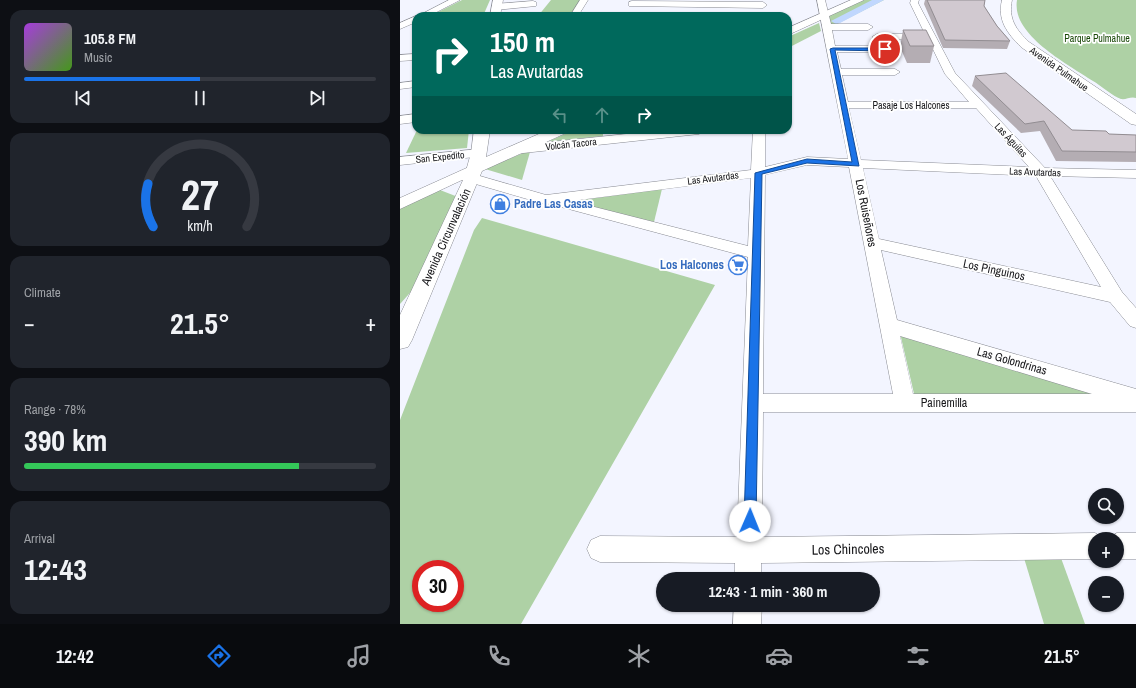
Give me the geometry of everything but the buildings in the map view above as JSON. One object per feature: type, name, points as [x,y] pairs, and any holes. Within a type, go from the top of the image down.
[{"type":"street","points":[[430,12],[456,0]]},
{"type":"street","points":[[576,12],[584,0]]},
{"type":"street","points":[[792,29],[823,7],[846,6],[859,0]]},
{"type":"street","name":"Las Águilas","points":[[916,0],[914,3],[950,74],[1041,172],[1116,297],[1136,321]]},
{"type":"street","name":"Avenida Pulmahue","points":[[1007,0],[1005,13],[1011,26],[1022,42],[1038,55],[1136,121]]},
{"type":"street","points":[[632,5],[763,2]]},
{"type":"street","points":[[496,8],[533,4]]},
{"type":"street","name":"Los Ruiseñores","points":[[823,7],[833,49],[905,403]]},
{"type":"street","points":[[402,31],[412,22]]},
{"type":"street","points":[[827,27],[868,27]]},
{"type":"street","points":[[877,37],[930,37]]},
{"type":"street","points":[[833,49],[885,49]]},
{"type":"street","points":[[400,58],[412,57]]},
{"type":"street","points":[[837,72],[895,72]]},
{"type":"street","points":[[400,86],[412,84]]},
{"type":"street","name":"Pasaje Los Halcones","points":[[844,105],[979,105]]},
{"type":"street","points":[[400,120],[412,118]]},
{"type":"street","name":"Avenida Circunvalación","points":[[400,340],[472,168],[481,134]]},
{"type":"street","points":[[400,204],[472,168],[552,134]]},
{"type":"street","name":"Volcán Tacora","points":[[514,150],[662,134]]},
{"type":"street","points":[[748,572],[760,134]]},
{"type":"street","name":"San Expedito","points":[[400,161],[472,168]]},
{"type":"street","name":"Las Avutardas","points":[[472,168],[546,200],[758,173],[807,161],[1041,172],[1136,174]]},
{"type":"street","points":[[546,200],[756,254]]},
{"type":"street","name":"Los Pinguinos","points":[[872,244],[1116,297]]},
{"type":"street","name":"Las Golondrinas","points":[[889,325],[1136,398]]},
{"type":"street","name":"Painemilla","points":[[753,403],[1136,404]]},
{"type":"street","name":"Los Chincoles","points":[[600,549],[749,550],[1088,546]]},
{"type":"street","points":[[1124,546],[1136,546]]},
{"type":"street","points":[[747,624],[748,612]]},
{"type":"green space","points":[[462,0],[490,0],[485,12],[438,12]]},
{"type":"green space","points":[[551,0],[583,0],[575,12],[541,12]]},
{"type":"green space","points":[[864,0],[884,0],[835,25],[830,25],[828,16]]},
{"type":"green space","name":"Parque Pulmahue","points":[[1017,0],[1136,0],[1136,98],[1118,98],[1043,47],[1032,37],[1023,25],[1018,13]]},
{"type":"green space","points":[[819,23],[821,31],[792,46],[792,35]]},
{"type":"green space","points":[[415,134],[469,134],[467,148],[406,153]]},
{"type":"green space","points":[[565,134],[603,134],[603,136],[547,142]]},
{"type":"green space","points":[[530,152],[522,180],[485,169],[523,153]]},
{"type":"green space","points":[[662,189],[654,222],[575,203],[574,201]]},
{"type":"green space","points":[[440,190],[458,197],[417,285],[400,304],[400,208]]},
{"type":"green space","points":[[482,218],[715,285],[521,624],[400,624],[400,420],[474,230]]},
{"type":"green space","points":[[900,333],[1121,398],[915,398]]},
{"type":"green space","points":[[1024,558],[1061,558],[1085,624],[1044,624]]},
{"type":"waterway","points":[[836,21],[879,0]]},
{"type":"place","name":"Padre Las Casas","points":[[500,204]]},
{"type":"place","name":"Los Halcones","points":[[738,265]]},
{"type":"route","points":[[750,521],[758,173],[807,161],[856,164],[833,49],[885,49]]}]
